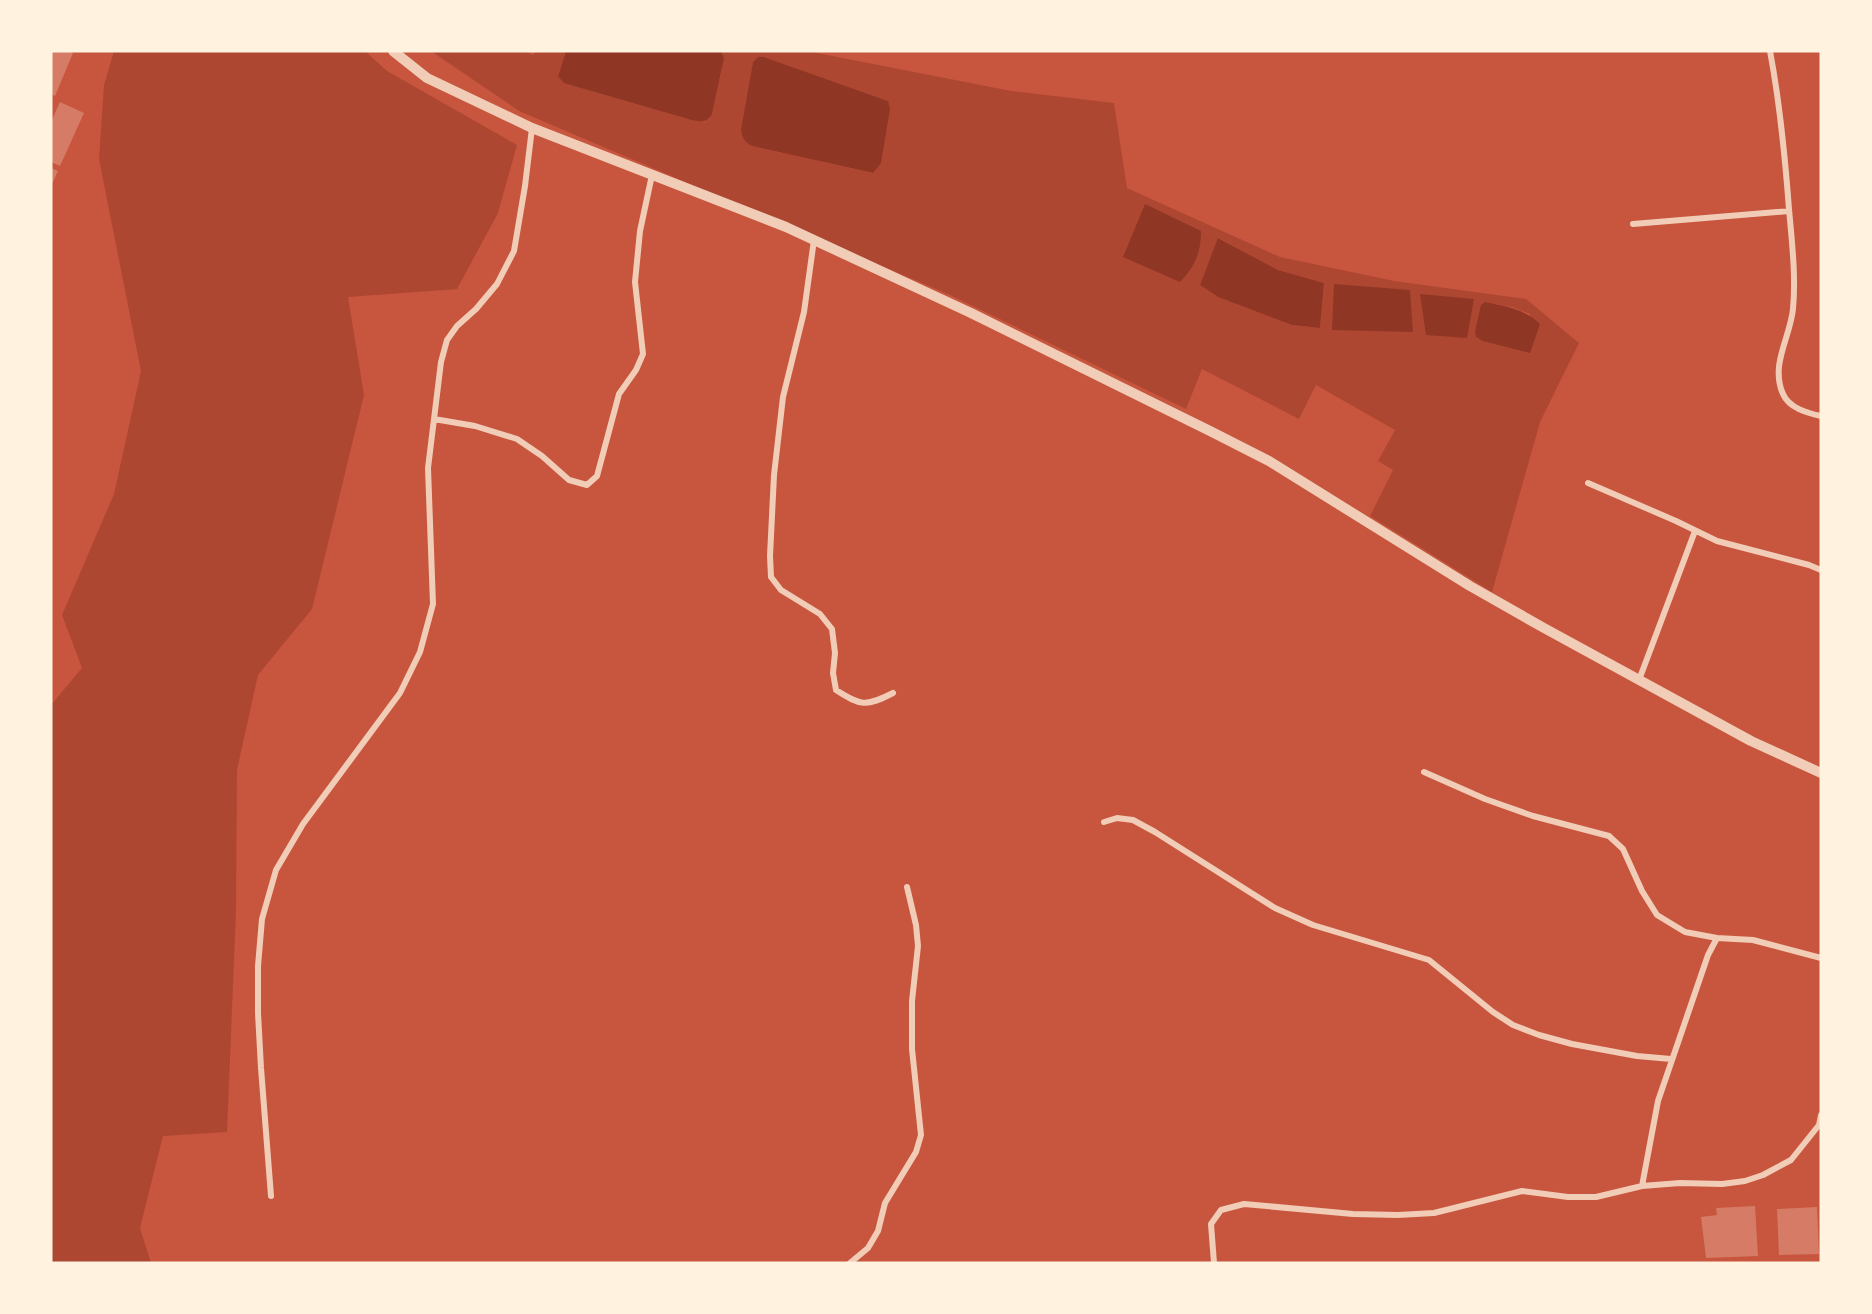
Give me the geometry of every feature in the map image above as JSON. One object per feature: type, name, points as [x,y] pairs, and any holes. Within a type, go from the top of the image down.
[{"type":"street","points":[[393,51],[426,78],[532,129],[786,227],[971,313],[1269,461],[1470,586],[1751,741],[1821,773]]},
{"type":"street","points":[[1770,51],[1785,144],[1796,281],[1793,313],[1779,361],[1780,378],[1783,394],[1792,406],[1821,416]]},
{"type":"street","points":[[271,1196],[258,1013],[258,966],[262,919],[276,870],[303,824],[400,693],[420,652],[433,604],[428,468],[441,362],[447,340],[457,326],[476,309],[497,284],[513,251],[525,186],[532,129]]},
{"type":"street","points":[[434,419],[475,426],[517,439],[542,456],[569,480],[586,485],[597,476],[619,394],[636,370],[643,354],[635,282],[640,231],[652,175]]},
{"type":"street","points":[[1633,224],[1789,211]]},
{"type":"street","points":[[814,240],[804,312],[786,381],[778,439],[770,556],[771,577],[781,590],[820,614],[832,629],[835,653],[833,673],[836,690],[856,703],[875,702],[893,693]]},
{"type":"street","points":[[1588,483],[1676,520],[1717,541],[1821,570]]},
{"type":"street","points":[[1639,680],[1695,531]]},
{"type":"street","points":[[1424,772],[1533,816],[1609,836],[1623,849],[1642,891],[1657,915],[1685,932],[1717,938],[1753,940],[1821,958]]},
{"type":"street","points":[[1104,822],[1117,818],[1133,820],[1275,908],[1313,925],[1429,960],[1493,1012],[1513,1025],[1572,1044],[1637,1056],[1671,1059]]},
{"type":"street","points":[[850,1263],[868,1248],[878,1231],[885,1203],[916,1152],[921,1135],[912,1049],[912,1001],[918,946],[916,925],[907,887]]},
{"type":"street","points":[[1642,1186],[1658,1101],[1708,955],[1717,938]]},
{"type":"street","points":[[1214,1263],[1211,1224],[1221,1210],[1244,1204],[1353,1214],[1398,1215],[1434,1213],[1522,1191],[1568,1197],[1596,1197],[1642,1186],[1680,1183],[1722,1184],[1745,1181],[1763,1175],[1791,1160],[1819,1125],[1821,1115]]},
{"type":"shaded area","points":[[114,51],[365,51],[387,71],[517,145],[498,213],[457,289],[348,297],[364,395],[312,609],[258,675],[237,770],[236,911],[227,1132],[163,1136],[140,1228],[151,1263],[52,1263],[51,705],[82,668],[62,615],[114,494],[141,371],[99,159],[104,85]]},
{"type":"shaded area","points":[[431,51],[525,51],[533,55],[537,51],[566,51],[558,75],[565,83],[704,122],[712,114],[724,58],[721,51],[807,51],[1011,91],[1114,103],[1127,188],[1280,257],[1394,281],[1526,299],[1579,343],[1540,422],[1492,592],[1370,516],[1393,470],[1378,461],[1395,430],[1316,385],[1299,419],[1202,369],[1186,409],[950,295],[519,111]],"holes":[[[758,57],[764,57],[888,101],[872,173],[752,146],[747,142],[741,129],[753,62]],[[1219,238],[1278,270],[1324,283],[1320,328],[1292,325],[1218,297],[1200,285]],[[1485,302],[1512,307],[1530,314],[1530,352],[1506,345]]]},
{"type":"shaded area","points":[[566,51],[721,51],[724,58],[712,114],[704,121],[692,120],[564,83],[558,76]]},
{"type":"shaded area","points":[[758,57],[764,57],[888,101],[890,109],[881,163],[873,173],[752,146],[746,141],[741,129],[753,62]]},
{"type":"shaded area","points":[[1145,204],[1201,231],[1196,259],[1180,282],[1123,257]]},
{"type":"shaded area","points":[[1218,238],[1278,270],[1324,283],[1320,328],[1292,325],[1218,297],[1200,285]]},
{"type":"shaded area","points":[[1334,284],[1410,290],[1413,332],[1332,330]]},
{"type":"shaded area","points":[[1420,294],[1474,299],[1467,338],[1426,335]]},
{"type":"shaded area","points":[[1485,302],[1521,312],[1540,324],[1530,353],[1483,341],[1476,337],[1475,331],[1481,305]]},
{"type":"building","points":[[51,51],[73,53],[55,96],[51,94]]},
{"type":"building","points":[[60,102],[84,113],[60,166],[51,162],[51,122]]},
{"type":"building","points":[[51,168],[58,171],[51,186]]},
{"type":"building","points":[[1755,1206],[1758,1256],[1706,1258],[1701,1217],[1717,1215],[1716,1208]]},
{"type":"building","points":[[1817,1207],[1819,1254],[1779,1255],[1777,1209]]}]
